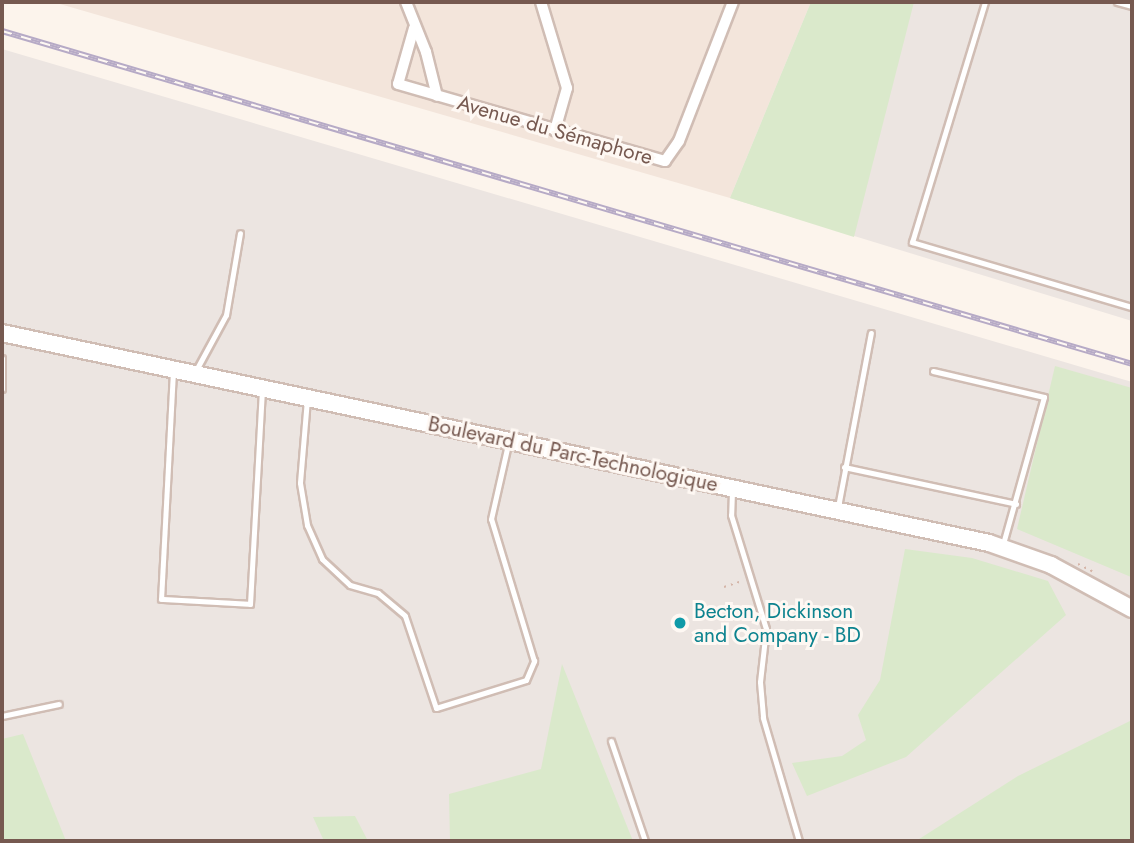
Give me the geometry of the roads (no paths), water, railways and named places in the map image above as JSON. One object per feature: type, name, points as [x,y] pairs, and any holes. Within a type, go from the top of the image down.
[{"type":"street","points":[[406,2],[414,28],[426,52],[437,96]]},
{"type":"street","points":[[543,2],[567,88],[555,130]]},
{"type":"street","name":"Avenue du Sémaphore","points":[[414,28],[398,84],[654,162],[671,158],[733,2]]},
{"type":"street","name":"Boulevard du Parc-Technologique","points":[[2,334],[1002,547],[1051,565],[1132,609]]},
{"type":"lane","points":[[985,2],[912,242],[1132,307]]},
{"type":"lane","points":[[1117,2],[1132,6]]},
{"type":"lane","points":[[193,375],[226,315],[240,233]]},
{"type":"lane","points":[[837,510],[871,333]]},
{"type":"lane","points":[[2,358],[2,389]]},
{"type":"lane","points":[[173,371],[161,599],[250,604],[262,390]]},
{"type":"lane","points":[[933,371],[1044,397],[1002,547]]},
{"type":"lane","points":[[307,399],[300,483],[307,525],[321,559],[350,585],[378,593],[405,616],[436,708],[526,680],[534,661],[491,519],[509,441]]},
{"type":"lane","points":[[844,467],[1016,504]]},
{"type":"lane","points":[[732,488],[731,515],[766,629],[760,682],[763,718],[799,841]]},
{"type":"lane","points":[[3,715],[59,704]]},
{"type":"lane","points":[[611,741],[645,841]]},
{"type":"railway","points":[[2,31],[1132,364]]},
{"type":"place","name":"Becton, Dickinson and Company - BD","points":[[680,623]]}]
